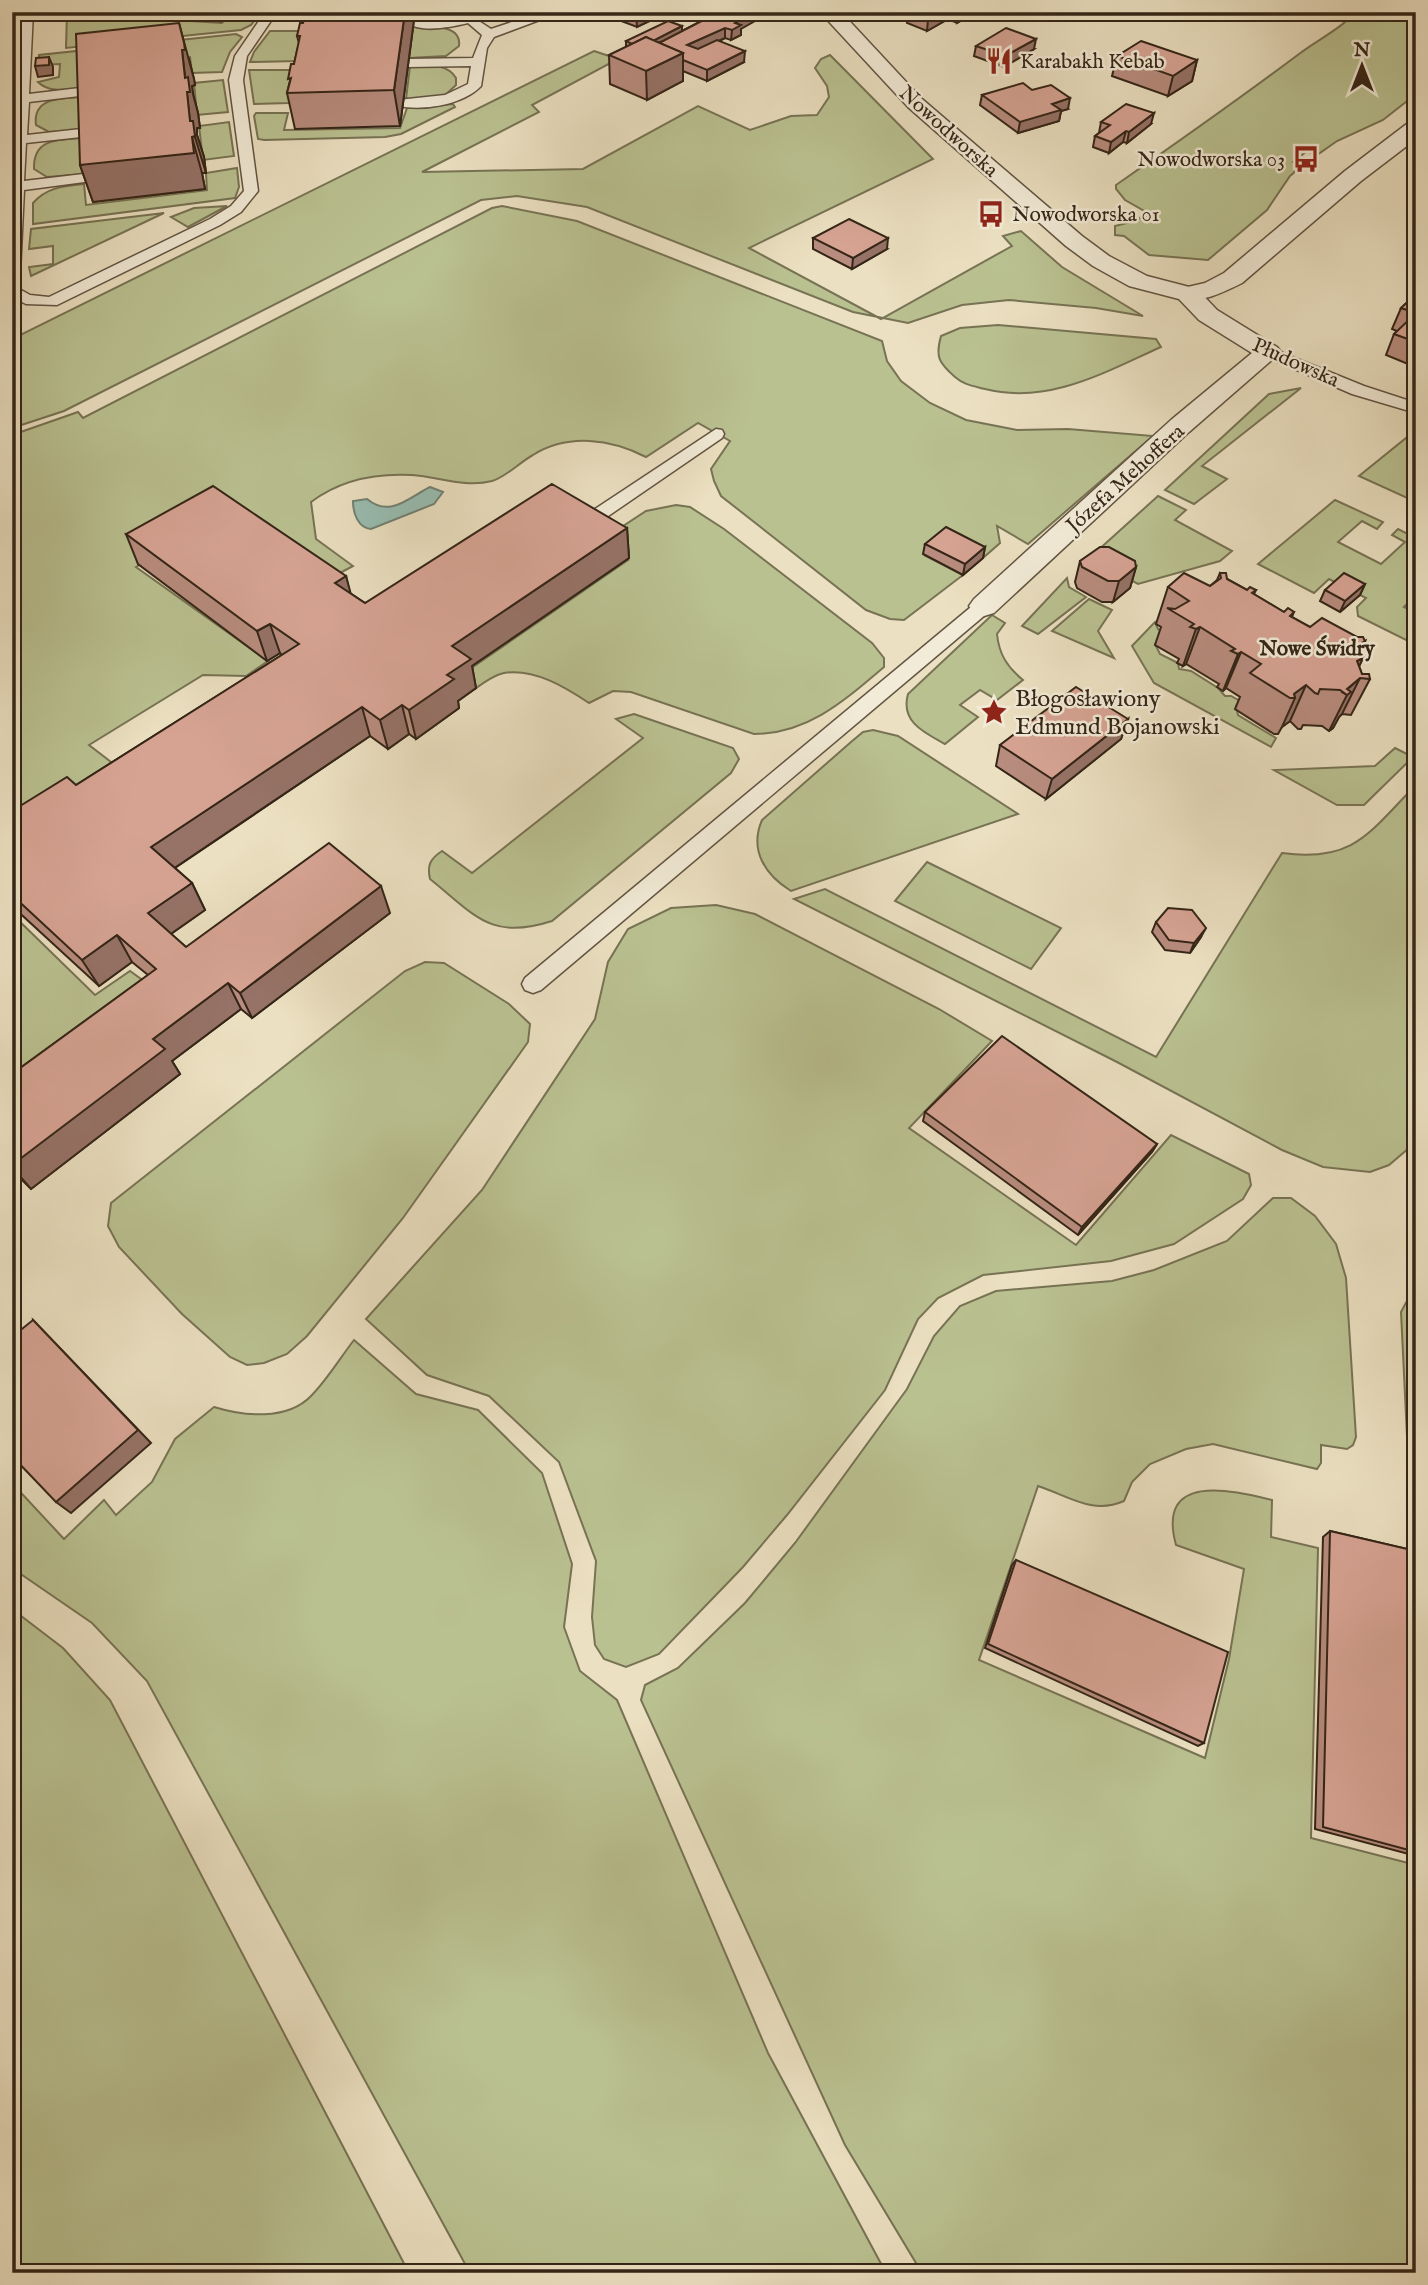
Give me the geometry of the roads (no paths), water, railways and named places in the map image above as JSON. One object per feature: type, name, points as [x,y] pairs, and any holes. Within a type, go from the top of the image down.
[{"type":"street","name":"Nowodworska","points":[[830,12],[915,103],[1074,241],[1101,261],[1138,281],[1188,294]]},
{"type":"street","points":[[1188,294],[1213,288],[1233,278],[1353,176],[1416,128]]},
{"type":"street","name":"Płudowska","points":[[1188,294],[1208,315],[1268,352]]},
{"type":"street","name":"Józefa Mehoffera","points":[[984,606],[1180,426],[1268,352]]},
{"type":"lane","points":[[12,273],[27,12]]},
{"type":"lane","points":[[12,290],[26,299],[51,302],[215,222],[236,209],[251,191],[236,80],[241,56],[271,12]]},
{"type":"lane","points":[[453,12],[470,19],[489,34]]},
{"type":"lane","points":[[403,103],[439,102],[463,94],[474,86],[481,48],[489,34],[555,12]]},
{"type":"lane","points":[[414,23],[451,23],[470,19]]},
{"type":"lane","points":[[408,63],[478,62]]},
{"type":"lane","points":[[22,99],[88,92]]},
{"type":"lane","points":[[20,140],[90,132]]},
{"type":"lane","points":[[18,186],[92,177]]},
{"type":"lane","name":"Płudowska","points":[[1268,352],[1358,390],[1416,408]]},
{"type":"lane","points":[[592,519],[716,435]]},
{"type":"lane","points":[[533,984],[984,606]]},
{"type":"water","points":[[430,487],[443,492],[434,504],[371,529],[363,526],[355,515],[353,501],[367,499],[383,507],[391,506]]},
{"type":"place","name":"Karabakh Kebab","points":[[999,61]]},
{"type":"place","name":"Nowodworska 03","points":[[1306,159]]},
{"type":"place","name":"Nowodworska 01","points":[[991,214]]},
{"type":"place","name":"Błogosławiony Edmund Bojanowski","points":[[994,712]]},
{"type":"district","name":"Nowe Świdry","points":[[1317,648]]}]
